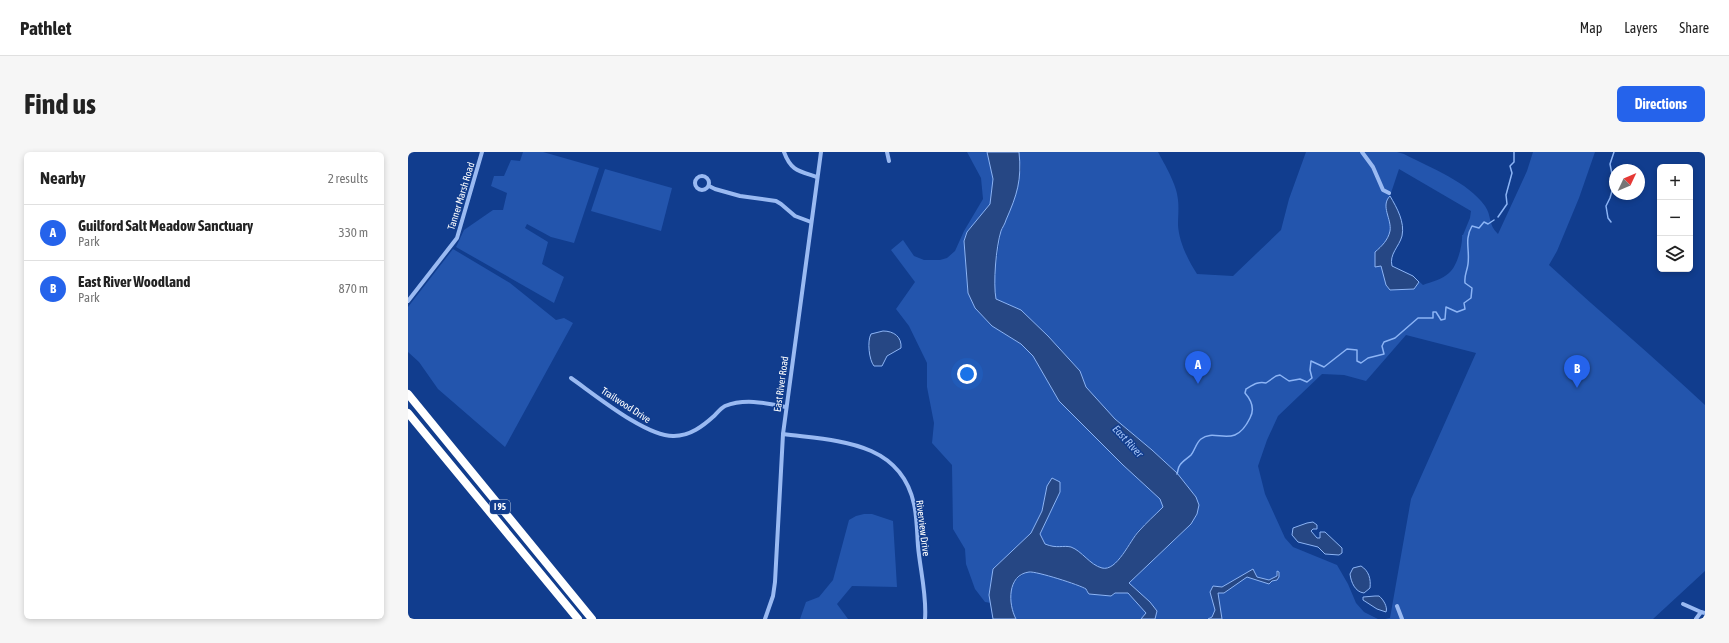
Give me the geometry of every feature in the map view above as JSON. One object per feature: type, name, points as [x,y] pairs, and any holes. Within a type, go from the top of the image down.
[{"type":"highway","name":"I 95","points":[[408,394],[592,619]]},
{"type":"highway","name":"I 95","points":[[408,412],[578,619]]},
{"type":"street","name":"Tanner Marsh Road","points":[[408,300],[457,238],[482,152]]},
{"type":"street","points":[[784,152],[791,167],[817,177]]},
{"type":"street","name":"East River Road","points":[[765,619],[773,596],[775,582],[783,434],[821,152]]},
{"type":"street","points":[[887,152],[889,161]]},
{"type":"street","points":[[1362,152],[1373,167],[1380,186],[1389,194]]},
{"type":"street","points":[[709,186],[740,196],[776,201],[795,216],[811,222]]},
{"type":"street","name":"Trailwood Drive","points":[[571,378],[628,417],[655,433],[673,436],[689,434],[706,424],[724,406],[756,401],[786,407]]},
{"type":"street","name":"Riverview Drive","points":[[783,434],[853,444],[871,450],[886,459],[898,471],[906,482],[914,504],[925,619]]},
{"type":"street","points":[[1683,604],[1703,612],[1696,619]]},
{"type":"street","points":[[1397,606],[1402,619]]},
{"type":"shaded area","points":[[523,152],[543,152],[599,168],[574,243],[551,237],[527,224],[525,228],[548,242],[542,264],[564,277],[554,303],[456,247],[464,230],[493,210],[503,210],[507,193],[491,186],[494,176],[504,176],[511,160],[520,161]]},
{"type":"shaded area","points":[[967,152],[987,152],[993,179],[990,204],[967,232],[964,241],[968,293],[975,308],[992,326],[1021,344],[1033,356],[1059,401],[1123,465],[1161,499],[1163,507],[1137,532],[1118,561],[1112,567],[1103,569],[1072,548],[1053,547],[1045,544],[1040,534],[1060,492],[1047,486],[1042,511],[1031,533],[993,569],[989,595],[991,603],[985,602],[975,589],[966,564],[965,549],[953,529],[952,465],[932,443],[934,423],[927,387],[927,363],[909,326],[896,309],[915,282],[891,250],[903,240],[914,256],[924,260],[940,260],[947,258],[955,251],[964,231],[983,199],[981,178]]},
{"type":"shaded area","points":[[1019,152],[1158,152],[1170,175],[1177,194],[1178,225],[1184,251],[1197,274],[1233,276],[1281,230],[1289,199],[1306,152],[1397,152],[1404,154],[1448,176],[1478,197],[1489,213],[1491,224],[1498,234],[1527,171],[1533,152],[1595,152],[1579,198],[1557,251],[1549,265],[1705,405],[1705,571],[1653,619],[1385,619],[1390,618],[1411,499],[1476,353],[1406,335],[1366,381],[1344,375],[1322,374],[1278,416],[1267,440],[1258,466],[1265,494],[1285,538],[1293,547],[1337,565],[1348,584],[1356,603],[1364,612],[1378,619],[1016,619],[1010,600],[1011,589],[1018,579],[1028,572],[1040,573],[1111,596],[1129,583],[1191,524],[1197,514],[1196,497],[1177,473],[1115,419],[1086,387],[1080,371],[1048,336],[1021,310],[996,299],[994,289],[995,270],[1001,232],[1021,170]],"holes":[[[1399,169],[1471,211],[1470,218],[1462,235],[1455,266],[1444,277],[1423,285],[1413,276],[1392,266],[1392,258],[1401,240],[1403,231],[1400,215],[1390,196]]]},
{"type":"shaded area","points":[[605,169],[672,188],[661,231],[591,211]]},
{"type":"shaded area","points":[[453,249],[510,283],[556,320],[564,318],[573,323],[505,447],[438,389],[419,362],[408,352],[408,307]]},
{"type":"shaded area","points":[[864,514],[872,514],[893,521],[897,587],[852,586],[837,604],[848,619],[800,619],[806,602],[819,597],[833,580],[849,520]]},
{"type":"water","name":"East River","points":[[987,152],[1019,152],[1020,162],[1016,195],[1001,231],[998,246],[995,275],[996,299],[1021,310],[1048,336],[1080,371],[1086,387],[1115,419],[1177,473],[1196,497],[1199,505],[1197,514],[1191,524],[1129,583],[1150,602],[1157,611],[1155,619],[1141,619],[1146,613],[1128,593],[1115,593],[1111,596],[1089,594],[1086,589],[1076,585],[1049,576],[1029,572],[1022,574],[1017,578],[1011,591],[1013,613],[1016,619],[993,619],[989,595],[993,569],[1031,533],[1042,511],[1047,486],[1052,478],[1060,482],[1060,492],[1040,534],[1045,544],[1071,547],[1102,568],[1108,568],[1118,560],[1135,535],[1163,507],[1160,499],[1123,465],[1059,401],[1033,356],[1021,344],[992,326],[975,308],[968,293],[964,241],[967,232],[990,204],[993,179]]},
{"type":"water","points":[[1390,196],[1400,215],[1403,231],[1401,240],[1392,258],[1392,266],[1413,276],[1419,282],[1414,289],[1390,290],[1386,285],[1381,266],[1375,267],[1375,252],[1384,243],[1390,231],[1386,204]]},
{"type":"water","points":[[883,331],[894,333],[899,338],[901,348],[887,356],[882,366],[874,366],[870,355],[870,337],[871,334]]},
{"type":"water","points":[[1313,522],[1317,525],[1317,529],[1313,529],[1311,531],[1317,538],[1320,538],[1320,532],[1325,532],[1342,548],[1342,553],[1339,555],[1325,554],[1318,547],[1298,542],[1292,535],[1293,528]]},
{"type":"water","points":[[1361,566],[1368,573],[1370,581],[1370,588],[1364,593],[1356,589],[1351,580],[1350,574],[1353,568]]},
{"type":"water","points":[[1253,569],[1257,577],[1269,580],[1277,576],[1277,571],[1279,572],[1279,577],[1277,580],[1272,581],[1269,584],[1247,577],[1224,593],[1218,593],[1222,619],[1208,619],[1212,617],[1215,610],[1210,592],[1213,586],[1222,587]]},
{"type":"water","points":[[1379,596],[1384,601],[1386,612],[1377,609],[1363,600],[1363,597]]},
{"type":"waterway","points":[[1498,217],[1507,204],[1506,195],[1512,173],[1510,166],[1514,162],[1514,152]]},
{"type":"waterway","points":[[1611,222],[1608,218],[1606,206],[1614,184],[1610,164],[1614,152]]},
{"type":"waterway","points":[[1177,474],[1179,466],[1191,455],[1201,439],[1213,435],[1231,436],[1238,434],[1244,428],[1252,415],[1251,402],[1245,393],[1246,389],[1251,386],[1258,383],[1266,383],[1280,375],[1289,381],[1300,379],[1307,382],[1312,378],[1310,370],[1311,361],[1324,367],[1347,349],[1357,350],[1357,361],[1361,363],[1368,358],[1384,354],[1382,346],[1384,342],[1395,338],[1418,318],[1433,318],[1433,312],[1436,312],[1441,320],[1445,319],[1446,307],[1457,312],[1465,309],[1464,303],[1471,298],[1472,288],[1465,283],[1468,264],[1468,236],[1472,226],[1479,228],[1484,222],[1488,224],[1494,220]]},
{"type":"place","name":"Guilford Salt Meadow Sanctuary","points":[[1198,384]]},
{"type":"place","name":"East River Woodland","points":[[1577,388]]}]
